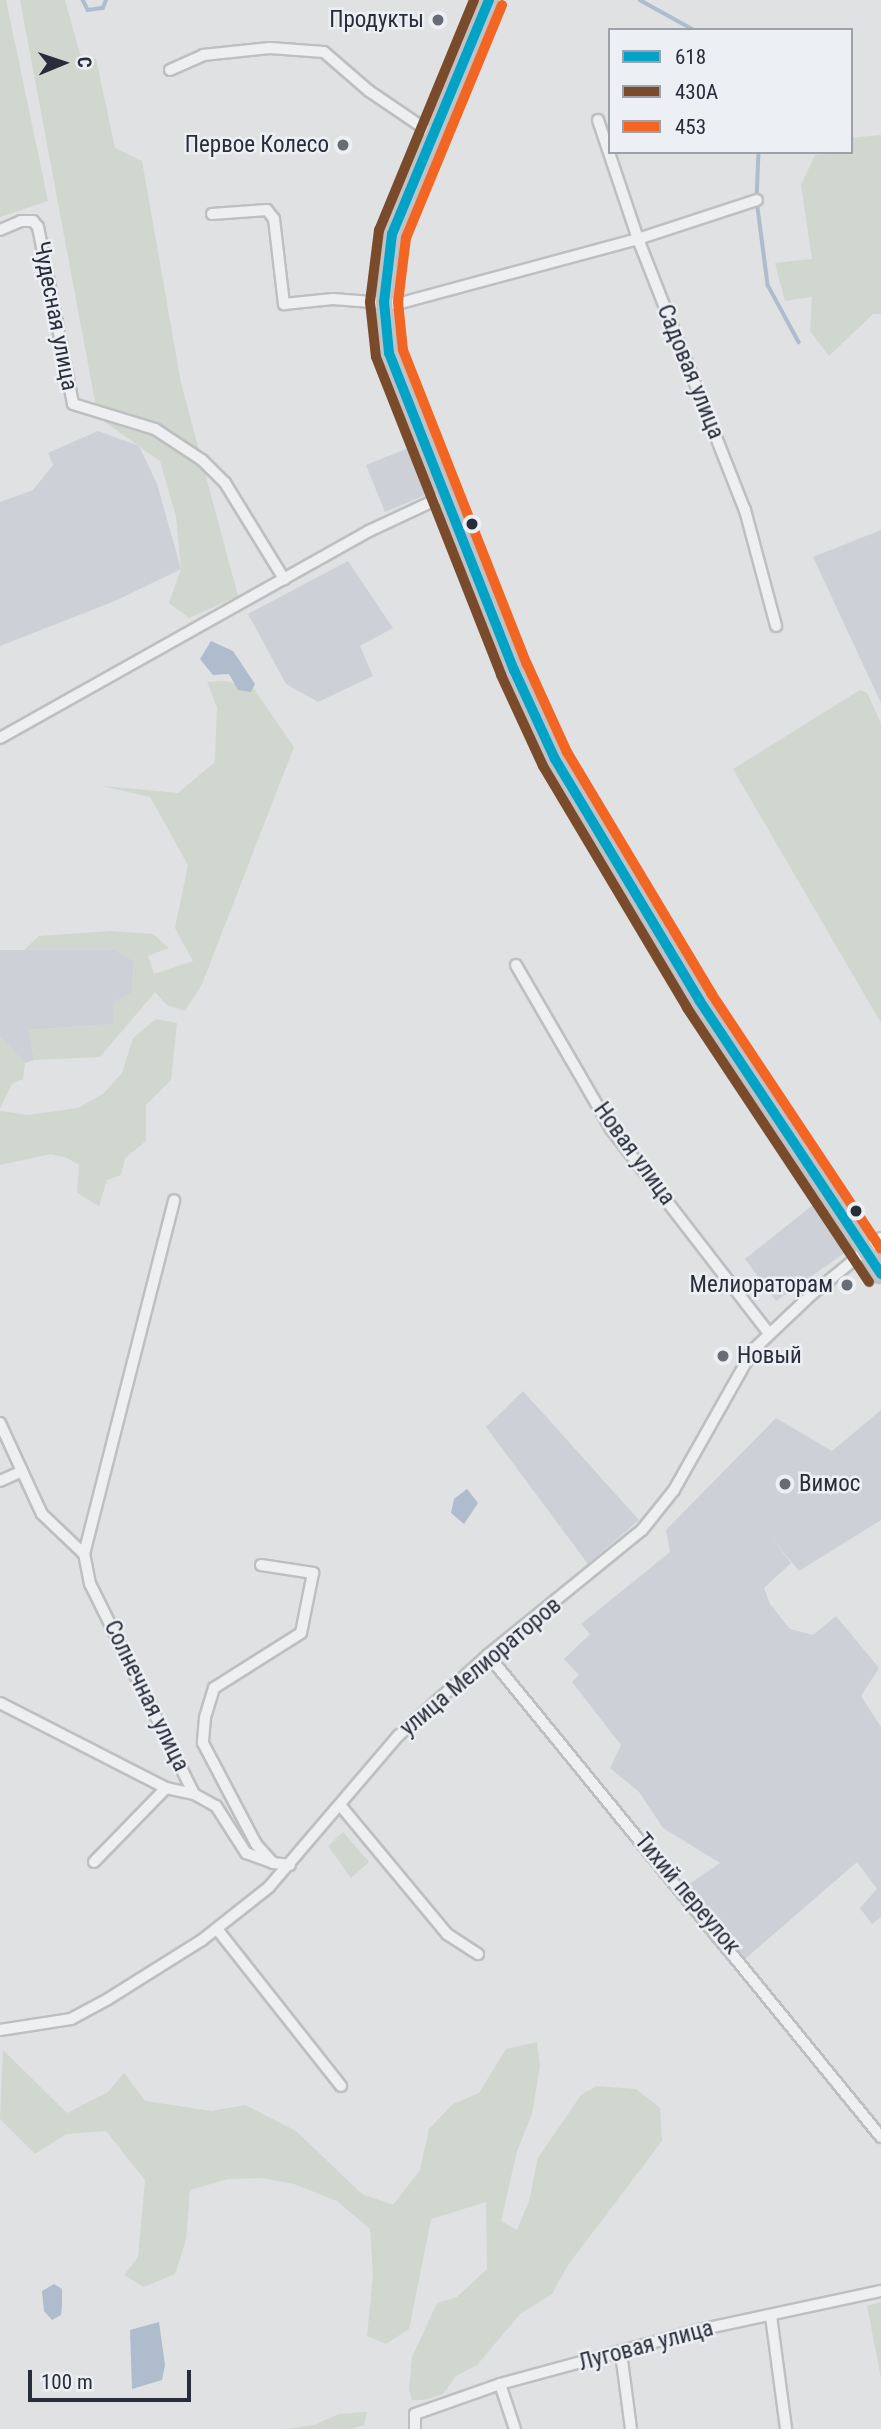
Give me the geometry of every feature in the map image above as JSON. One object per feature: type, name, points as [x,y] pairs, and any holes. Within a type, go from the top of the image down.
[{"type":"main road","points":[[489,0],[431,133],[392,234],[384,302],[393,365],[514,670],[566,779],[714,1024],[881,1274]]},
{"type":"street","points":[[170,70],[203,55],[270,48],[324,52],[369,92],[431,133]]},
{"type":"street","name":"Садовая улица","points":[[598,120],[608,150]]},
{"type":"street","name":"Садовая улица","points":[[609,154],[638,239],[746,510],[776,626]]},
{"type":"street","points":[[212,214],[267,210],[274,219],[284,304],[333,299],[397,304],[638,239],[757,200]]},
{"type":"street","name":"Чудесная улица","points":[[0,230],[21,221],[33,221],[38,227],[74,404],[155,429],[202,460],[225,484],[284,579]]},
{"type":"street","points":[[0,738],[284,579],[444,496]]},
{"type":"street","name":"Новая улица","points":[[516,965],[611,1129],[768,1332]]},
{"type":"street","points":[[0,1423],[42,1514],[84,1554],[174,1200]]},
{"type":"street","name":"улица Мелиораторов","points":[[0,2031],[71,2019],[217,1929],[290,1865],[398,1736],[488,1655],[589,1577],[659,1511],[730,1385],[768,1332],[881,1238]]},
{"type":"street","points":[[0,1481],[22,1471]]},
{"type":"street","name":"Солнечная улица","points":[[84,1554],[90,1584],[194,1794]]},
{"type":"street","points":[[261,1565],[313,1573],[301,1633],[214,1688],[205,1718],[203,1743],[256,1844],[273,1863]]},
{"type":"street","name":"Тихий переулок","points":[[488,1655],[881,2137]]},
{"type":"street","name":"Солнечная улица","points":[[0,1703],[166,1788],[194,1794]]},
{"type":"street","points":[[94,1862],[166,1788]]},
{"type":"street","points":[[194,1794],[216,1806],[246,1853],[273,1863],[290,1865]]},
{"type":"street","points":[[340,1805],[447,1934],[478,1954]]},
{"type":"street","points":[[217,1929],[341,2086]]},
{"type":"street","name":"Луговая улица","points":[[415,2429],[415,2414],[500,2384],[881,2291]]},
{"type":"street","points":[[771,2316],[786,2429]]},
{"type":"street","points":[[621,2353],[631,2429]]},
{"type":"street","points":[[500,2384],[515,2429]]},
{"type":"shaded area","points":[[0,0],[6,0],[48,201],[0,217]]},
{"type":"shaded area","points":[[20,0],[65,0],[80,54],[96,59],[115,148],[142,161],[181,383],[238,596],[189,618],[169,603],[181,569],[176,516],[160,461],[98,417]]},
{"type":"shaded area","points":[[881,135],[881,314],[873,314],[829,356],[810,331],[812,297],[785,301],[775,263],[812,259],[801,185],[815,155],[853,154],[853,138]]},
{"type":"shaded area","points":[[98,431],[139,446],[157,484],[181,569],[115,601],[0,646],[0,502],[33,490],[53,465],[48,453]]},
{"type":"shaded area","points":[[411,447],[426,487],[425,495],[385,512],[366,465]]},
{"type":"shaded area","points":[[881,530],[881,703],[813,557]]},
{"type":"shaded area","points":[[348,561],[393,628],[360,646],[373,676],[318,702],[286,684],[248,614]]},
{"type":"shaded area","points":[[224,681],[252,686],[294,747],[202,984],[185,1011],[167,1005],[155,992],[100,1057],[34,1060],[29,1030],[113,1024],[113,1002],[132,992],[134,961],[115,950],[24,950],[39,936],[111,931],[153,934],[169,948],[148,956],[154,974],[193,961],[175,928],[188,865],[150,797],[103,786],[178,793],[215,762],[217,707],[207,682]]},
{"type":"shaded area","points":[[860,690],[867,693],[881,723],[881,1023],[733,769]]},
{"type":"shaded area","points":[[0,950],[115,950],[134,961],[132,992],[113,1024],[29,1030],[34,1060],[25,1063],[0,1037]]},
{"type":"shaded area","points":[[156,1019],[177,1023],[171,1080],[146,1105],[146,1141],[125,1158],[121,1175],[107,1180],[99,1206],[77,1193],[79,1165],[67,1158],[51,1154],[0,1165],[0,1111],[29,1115],[78,1108],[103,1094],[122,1073],[133,1038]]},
{"type":"shaded area","points":[[0,1037],[25,1063],[23,1079],[12,1084],[0,1108]]},
{"type":"shaded area","points":[[814,1204],[846,1252],[776,1301],[745,1259]]},
{"type":"shaded area","points":[[523,1391],[639,1520],[588,1564],[486,1427]]},
{"type":"shaded area","points":[[881,1410],[881,1520],[799,1571],[770,1536],[791,1563],[764,1588],[770,1604],[790,1629],[813,1635],[836,1616],[879,1668],[861,1696],[881,1727],[881,1917],[872,1924],[860,1908],[877,1889],[857,1862],[745,1959],[682,1889],[720,1863],[663,1828],[639,1792],[610,1768],[621,1745],[572,1682],[579,1675],[564,1659],[590,1634],[581,1624],[670,1552],[666,1530],[776,1418],[832,1451]]},
{"type":"shaded area","points":[[343,1832],[369,1862],[351,1878],[328,1846]]},
{"type":"shaded area","points":[[537,2042],[540,2065],[532,2114],[517,2151],[501,2221],[517,2230],[529,2201],[538,2158],[581,2095],[597,2086],[636,2089],[660,2108],[662,2141],[568,2265],[552,2294],[520,2314],[477,2365],[456,2376],[443,2394],[424,2400],[412,2400],[409,2390],[412,2357],[437,2303],[457,2297],[487,2269],[486,2202],[431,2219],[409,2329],[386,2344],[367,2336],[373,2274],[370,2229],[337,2201],[294,2184],[261,2178],[228,2179],[190,2190],[186,2240],[175,2274],[144,2287],[124,2275],[138,2257],[145,2180],[106,2131],[66,2134],[35,2154],[0,2119],[3,2050],[67,2113],[108,2092],[124,2073],[145,2101],[212,2111],[245,2105],[296,2131],[362,2194],[393,2205],[420,2170],[429,2129],[453,2104],[479,2093],[506,2049]]},
{"type":"shaded area","points":[[881,2302],[881,2378],[867,2306]]},
{"type":"shaded area","points":[[367,2412],[364,2425],[351,2429],[285,2429],[314,2425],[339,2414]]},
{"type":"water","points":[[211,641],[233,651],[255,684],[251,692],[238,690],[229,674],[213,675],[200,659]]},
{"type":"water","points":[[467,1489],[478,1503],[464,1524],[451,1513],[454,1499]]},
{"type":"water","points":[[54,2284],[62,2289],[62,2305],[61,2315],[52,2320],[44,2311],[42,2291]]},
{"type":"water","points":[[159,2322],[165,2365],[162,2380],[132,2389],[130,2330]]},
{"type":"waterway","points":[[83,0],[88,10],[103,8],[106,0]]},
{"type":"waterway","points":[[640,0],[690,28]]},
{"type":"waterway","points":[[759,154],[757,200],[768,285],[799,342]]},
{"type":"transit line","name":"430А","points":[[474,0],[379,230],[370,302],[376,357],[501,675],[543,766],[687,1008],[869,1282]]},
{"type":"transit line","name":"618","points":[[489,0],[392,234],[384,302],[389,353],[514,670],[555,759],[699,1000],[881,1274]]},
{"type":"transit line","name":"453","points":[[502,5],[406,238],[398,302],[403,350],[527,664],[567,752],[711,993],[881,1249]]},
{"type":"place","name":"Продукты","points":[[438,20]]},
{"type":"place","name":"Первое Колесо","points":[[343,145]]},
{"type":"place","name":"Мелиораторам","points":[[847,1285]]},
{"type":"place","name":"Новый","points":[[723,1356]]},
{"type":"place","name":"Вимос","points":[[785,1484]]}]
